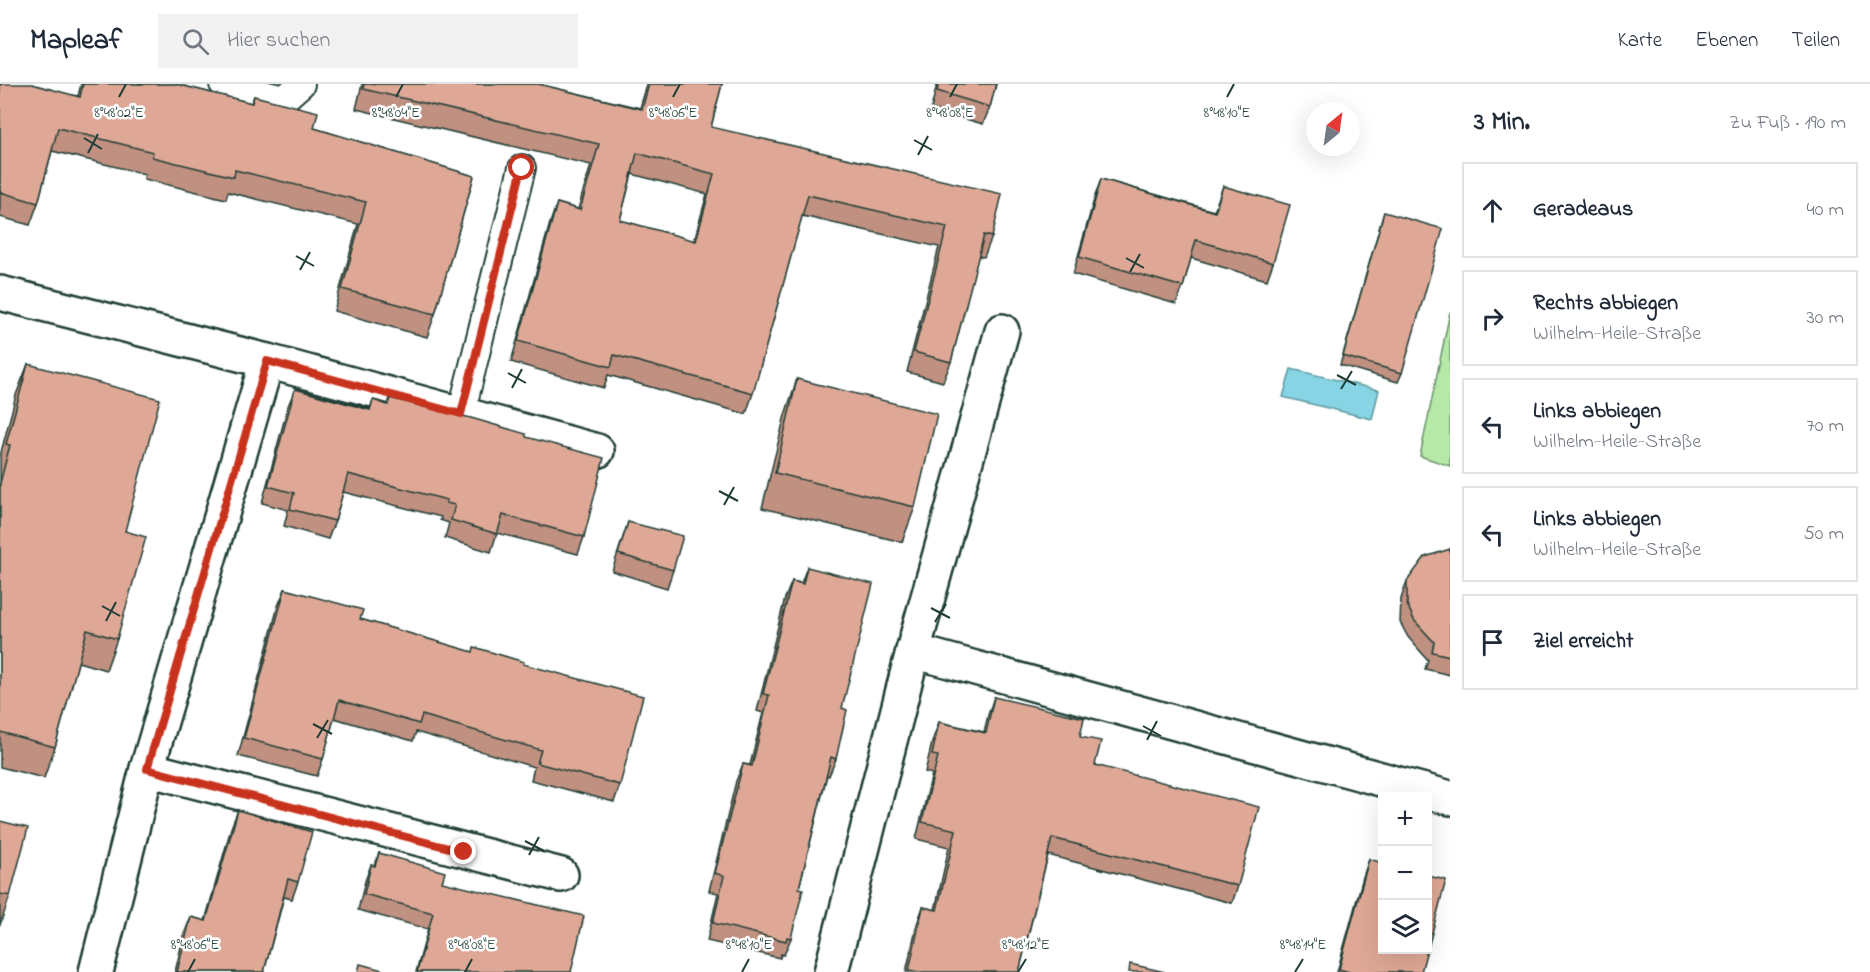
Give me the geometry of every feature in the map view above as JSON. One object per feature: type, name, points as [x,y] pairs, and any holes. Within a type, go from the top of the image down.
[{"type":"street","points":[[0,293],[267,361],[597,451]]},
{"type":"street","points":[[831,972],[913,651],[1002,331]]},
{"type":"street","points":[[96,972],[147,769],[267,361]]},
{"type":"street","points":[[913,651],[1450,798]]},
{"type":"street","points":[[147,769],[561,875]]},
{"type":"lane","points":[[224,84],[284,99],[301,84]]},
{"type":"lane","points":[[461,414],[522,168]]},
{"type":"green space","points":[[1450,312],[1450,466],[1420,456]]},
{"type":"water","points":[[1291,369],[1379,390],[1372,419],[1283,397]]},
{"type":"building","points":[[0,84],[32,84],[80,97],[83,84],[176,84],[252,103],[254,96],[318,112],[314,128],[474,176],[435,314],[342,289],[366,202],[235,170],[234,177],[152,157],[153,152],[58,128],[38,203],[0,192]]},
{"type":"building","points":[[364,84],[538,84],[642,109],[649,84],[722,84],[711,127],[1002,194],[992,237],[984,235],[951,362],[914,352],[947,227],[808,195],[753,393],[614,355],[611,367],[518,341],[557,203],[580,210],[599,144],[363,89]],"holes":[[[637,153],[714,174],[696,241],[620,220]]]},
{"type":"building","points":[[939,84],[996,84],[990,107],[937,91]]},
{"type":"building","points":[[1101,179],[1215,212],[1223,186],[1290,205],[1273,263],[1196,240],[1183,287],[1079,257]]},
{"type":"building","points":[[1384,212],[1443,229],[1402,373],[1343,356]]},
{"type":"building","points":[[28,364],[160,399],[125,531],[146,537],[117,639],[87,630],[55,747],[0,732],[0,483],[10,445],[6,444]]},
{"type":"building","points":[[797,379],[937,414],[915,507],[775,473]]},
{"type":"building","points":[[295,389],[370,410],[373,400],[388,405],[390,398],[471,418],[526,434],[526,437],[604,458],[584,537],[503,515],[497,534],[451,520],[455,505],[446,503],[447,500],[348,474],[335,521],[290,509],[294,493],[268,486]]},
{"type":"building","points":[[628,522],[683,536],[673,570],[618,554]]},
{"type":"building","points":[[1450,549],[1450,656],[1432,652],[1434,642],[1414,620],[1407,604],[1407,581],[1425,557]]},
{"type":"building","points":[[807,567],[873,584],[842,708],[847,710],[836,759],[831,757],[799,888],[803,889],[791,938],[787,937],[786,941],[713,923],[724,876],[715,873],[743,764],[752,766],[769,695],[763,694],[792,581],[803,584]]},
{"type":"building","points":[[285,589],[363,610],[360,619],[473,652],[474,647],[524,662],[523,664],[643,696],[620,785],[537,763],[541,750],[422,715],[419,724],[339,700],[323,759],[244,738]]},
{"type":"building","points":[[994,697],[1084,718],[1080,737],[1101,741],[1095,765],[1259,807],[1238,886],[1052,838],[1019,972],[919,972],[909,970],[923,907],[937,910],[956,830],[922,822],[938,756],[932,755],[939,722],[986,733]]},
{"type":"building","points":[[238,810],[312,832],[298,882],[288,879],[264,972],[177,972],[191,917],[206,921]]},
{"type":"building","points":[[0,821],[28,828],[10,896],[0,894]]},
{"type":"building","points":[[379,853],[445,872],[442,882],[584,916],[571,972],[417,972],[433,913],[364,894],[371,865],[375,866]]},
{"type":"building","points":[[1369,859],[1378,862],[1378,954],[1426,954],[1421,972],[1349,972],[1339,969]]},
{"type":"building","points":[[1432,877],[1446,880],[1432,933]]},
{"type":"building","points":[[360,964],[390,972],[358,972]]},
{"type":"building","points":[[1130,964],[1165,972],[1129,972]]},
{"type":"route","points":[[464,852],[147,769],[267,361],[461,414],[522,168]]}]
